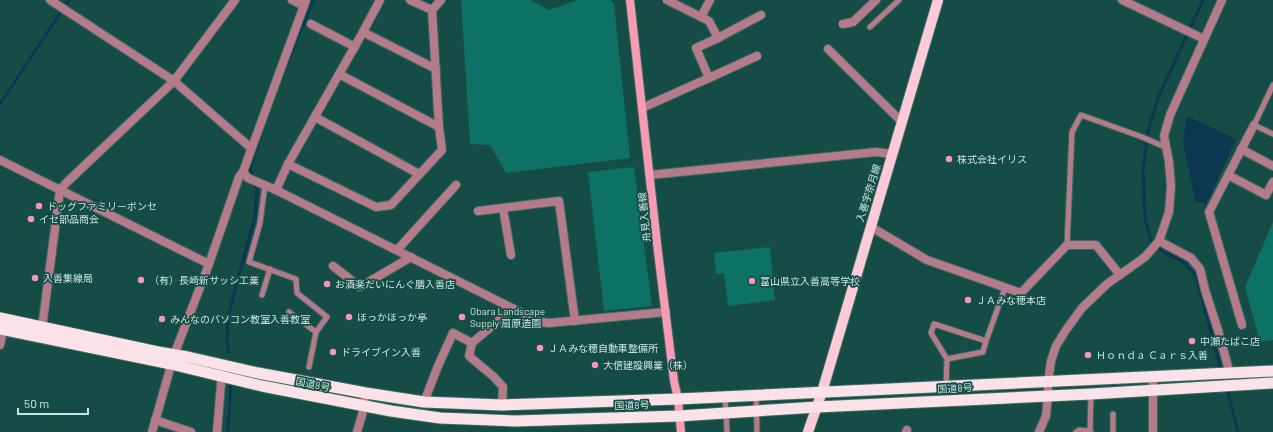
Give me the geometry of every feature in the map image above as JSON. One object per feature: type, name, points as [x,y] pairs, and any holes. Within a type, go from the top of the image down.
[{"type":"highway","name":"国道8号","points":[[2,318],[173,359],[262,386],[391,411],[440,418],[515,421],[679,416],[817,407],[1091,394],[1273,383]]},
{"type":"highway","name":"国道8号","points":[[0,330],[173,359],[188,357],[366,393],[424,402],[502,405],[725,397],[1273,371]]},
{"type":"main road","name":"舟見入善線","points":[[630,0],[681,432]]},
{"type":"main road","name":"入善宇奈月線","points":[[808,432],[822,392],[938,0]]},
{"type":"street","points":[[50,0],[174,81],[251,148]]},
{"type":"street","points":[[42,328],[60,190],[64,184],[174,81],[235,0]]},
{"type":"street","points":[[152,432],[173,359],[209,264],[239,177],[243,172],[305,3],[292,0]]},
{"type":"street","points":[[276,190],[288,164],[380,0]]},
{"type":"street","points":[[410,0],[432,10]]},
{"type":"street","points":[[288,164],[376,207],[391,205],[442,150],[439,128],[432,10],[442,0]]},
{"type":"street","points":[[667,0],[709,21],[718,38]]},
{"type":"street","points":[[701,17],[710,0]]},
{"type":"street","points":[[843,24],[853,22],[876,0]]},
{"type":"street","points":[[1122,0],[1204,39]]},
{"type":"street","points":[[1039,432],[1046,416],[1048,382],[1052,361],[1056,346],[1066,330],[1082,308],[1107,284],[1146,257],[1159,241],[1169,212],[1171,186],[1169,162],[1164,136],[1170,115],[1222,0]]},
{"type":"street","points":[[709,78],[696,48],[761,15]]},
{"type":"street","points":[[311,24],[355,46]]},
{"type":"street","points":[[363,32],[436,69]]},
{"type":"street","points":[[828,49],[902,122]]},
{"type":"street","points":[[642,108],[757,56]]},
{"type":"street","points":[[339,74],[439,128]]},
{"type":"street","points":[[315,117],[419,174]]},
{"type":"street","points":[[1242,325],[1209,212],[1254,125]]},
{"type":"street","points":[[1242,149],[1273,166]]},
{"type":"street","points":[[650,175],[876,152],[892,154]]},
{"type":"street","points":[[0,160],[209,264]]},
{"type":"street","points":[[243,172],[248,178],[276,190],[540,322],[549,323],[575,321],[666,312]]},
{"type":"street","points":[[1228,175],[1266,195],[1273,182]]},
{"type":"street","points":[[397,250],[456,185]]},
{"type":"street","points":[[478,211],[559,201],[575,321]]},
{"type":"street","points":[[503,208],[511,255]]},
{"type":"street","points":[[870,227],[927,260],[1021,293],[1067,245],[1096,246],[1120,275]]},
{"type":"street","points":[[1159,241],[1191,258],[1200,269],[1230,374]]},
{"type":"street","points":[[334,266],[360,287],[411,257]]},
{"type":"street","points":[[502,405],[503,387],[494,377],[469,356],[472,343],[512,308]]},
{"type":"street","points":[[0,345],[2,318]]},
{"type":"street","points":[[424,402],[453,333],[472,343]]},
{"type":"street","points":[[217,432],[222,365]]},
{"type":"street","points":[[1152,377],[1153,432]]},
{"type":"street","points":[[357,432],[366,393]]},
{"type":"street","points":[[155,420],[191,432]]},
{"type":"lane","points":[[870,27],[899,0]]},
{"type":"lane","points":[[1273,85],[1254,125],[1273,134]]},
{"type":"lane","points":[[1067,245],[1072,132],[1082,115],[1165,147]]},
{"type":"lane","points":[[265,185],[260,222],[249,262],[296,279],[297,293],[327,317],[316,332],[309,368]]},
{"type":"lane","points":[[262,295],[270,269]]},
{"type":"lane","points":[[948,359],[983,352],[1005,288]]},
{"type":"lane","points":[[289,312],[316,332]]},
{"type":"lane","points":[[946,386],[948,359],[931,333],[934,324],[986,341]]},
{"type":"lane","points":[[1076,432],[1079,430],[1091,432],[1091,394]]},
{"type":"lane","points":[[756,395],[756,432]]},
{"type":"lane","points":[[725,397],[727,432]]},
{"type":"lane","points":[[1113,414],[1113,432]]},
{"type":"green space","points":[[461,0],[530,0],[549,10],[577,0],[610,0],[614,4],[630,158],[506,173],[490,145],[470,144]]},
{"type":"green space","points":[[634,167],[652,306],[604,311],[588,172]]},
{"type":"green space","points":[[1273,222],[1273,340],[1260,342],[1245,287]]},
{"type":"green space","points":[[770,247],[775,300],[728,306],[724,273],[716,274],[714,253]]},
{"type":"water","points":[[1187,116],[1236,139],[1206,204],[1196,202],[1183,144]]},
{"type":"waterway","points":[[0,104],[69,0]]},
{"type":"waterway","points":[[281,80],[313,0]]},
{"type":"waterway","points":[[1203,0],[1158,98],[1148,131],[1143,170],[1145,219],[1151,241],[1165,253],[1183,262],[1196,276],[1221,370]]},
{"type":"waterway","points":[[228,352],[228,317],[255,216],[257,191],[250,169],[263,129]]},
{"type":"waterway","points":[[228,432],[231,382]]},
{"type":"waterway","points":[[1227,389],[1238,432]]},
{"type":"place","name":"株式会社イリス","points":[[949,159]]},
{"type":"place","name":"ドッグファミリーポンセ","points":[[39,206]]},
{"type":"place","name":"イセ部品商会","points":[[31,219]]},
{"type":"place","name":"入善集線局","points":[[35,278]]},
{"type":"place","name":"（有）長崎新サッシ工業","points":[[141,280]]},
{"type":"place","name":"富山県立入善高等学校","points":[[752,281]]},
{"type":"place","name":"お酒楽だいにんぐ膳入善店","points":[[327,284]]},
{"type":"place","name":"ＪＡみな穂本店","points":[[968,300]]},
{"type":"place","name":"ほっかほっか亭","points":[[349,317]]},
{"type":"place","name":"Obara Landscape Supply 扇原造園","points":[[462,317]]},
{"type":"place","name":"みんなのパソコン教室入善教室","points":[[162,319]]},
{"type":"place","name":"中瀬たばこ店","points":[[1192,341]]},
{"type":"place","name":"ＪＡみな穂自動車整備所","points":[[540,348]]},
{"type":"place","name":"ドライブイン入善","points":[[333,352]]},
{"type":"place","name":"Ｈｏｎｄａ Ｃａｒｓ入善","points":[[1088,355]]},
{"type":"place","name":"大信建設興業（株）","points":[[595,365]]}]
